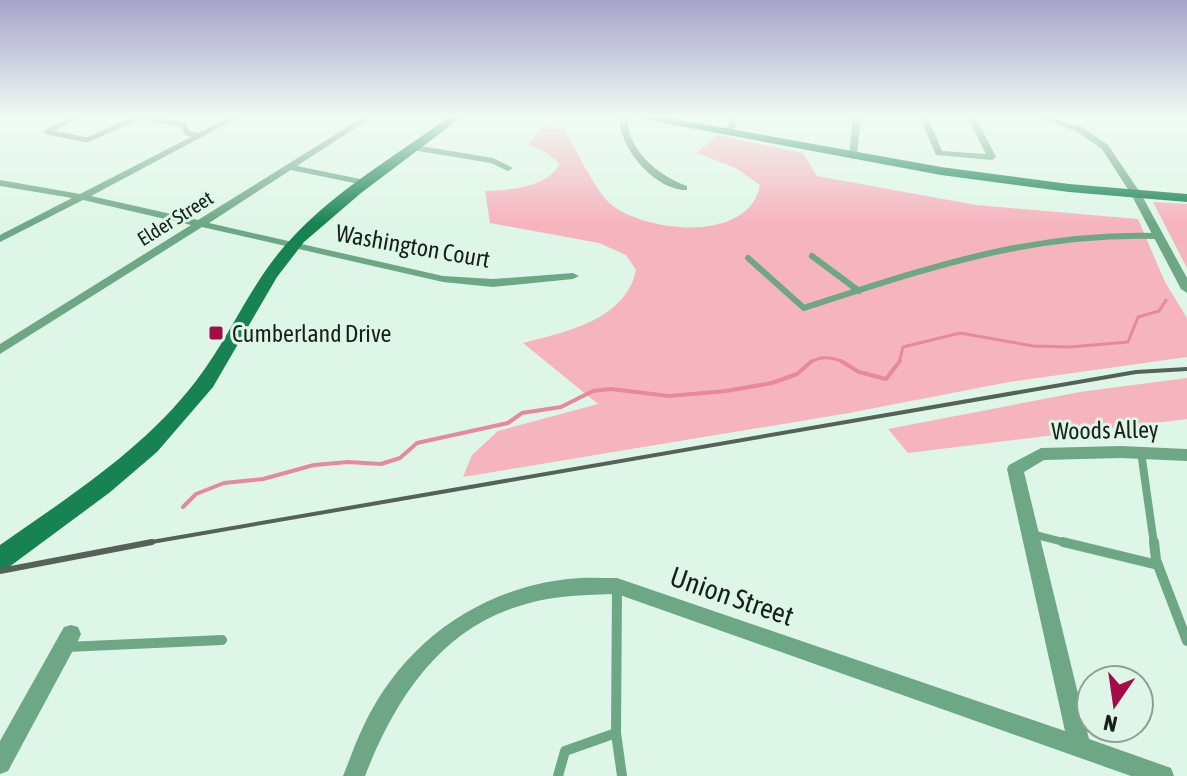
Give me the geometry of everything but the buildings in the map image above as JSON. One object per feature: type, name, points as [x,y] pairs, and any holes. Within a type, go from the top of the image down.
[{"type":"main road","points":[[0,559],[149,446],[191,402],[293,246],[409,152]]},
{"type":"main road","points":[[834,152],[1019,182],[1187,198]]},
{"type":"street","points":[[0,239],[167,152]]},
{"type":"street","name":"Elder Street","points":[[0,350],[312,152]]},
{"type":"street","points":[[440,152],[493,161],[508,168]]},
{"type":"street","points":[[637,152],[663,180],[684,188]]},
{"type":"street","points":[[939,152],[992,157],[990,152]]},
{"type":"street","points":[[1107,152],[1136,194],[1187,289]]},
{"type":"street","name":"Washington Court","points":[[0,183],[83,197],[293,246],[468,282],[527,282],[573,276]]},
{"type":"street","name":"Woods Alley","points":[[1028,533],[1015,479],[1015,469],[1024,462],[1041,454],[1141,452],[1187,455]]},
{"type":"street","points":[[1028,533],[1080,748]]},
{"type":"street","name":"Union Street","points":[[354,776],[364,747],[388,699],[404,674],[433,643],[464,621],[519,595],[581,584],[617,586],[1163,776]]},
{"type":"street","points":[[0,763],[67,640]]},
{"type":"lane","points":[[289,167],[369,183]]},
{"type":"lane","points":[[748,258],[804,308],[989,249],[1047,239],[1158,236]]},
{"type":"lane","points":[[812,256],[859,291]]},
{"type":"lane","points":[[1141,452],[1158,565],[1187,641]]},
{"type":"lane","points":[[1028,533],[1158,565]]},
{"type":"lane","points":[[617,586],[616,733],[622,776]]},
{"type":"lane","points":[[67,640],[222,640]]},
{"type":"lane","points":[[548,776],[558,776],[565,751],[616,733]]},
{"type":"shaded area","points":[[545,152],[577,152],[593,181],[613,206],[629,215],[673,227],[718,224],[738,217],[752,204],[760,185],[736,168],[698,152],[799,152],[803,153],[817,176],[976,205],[1138,219],[1165,282],[1187,318],[1187,357],[1009,382],[849,413],[463,477],[472,455],[498,431],[598,404],[523,343],[575,328],[607,312],[630,287],[636,270],[626,255],[599,243],[490,223],[485,191],[537,183],[560,164]]},
{"type":"shaded area","points":[[1153,202],[1187,204],[1187,268]]},
{"type":"shaded area","points":[[1187,378],[1187,419],[908,453],[888,429],[1080,392]]},
{"type":"waterway","points":[[899,362],[903,347],[960,333],[1033,346],[1070,347],[1128,342],[1138,317],[1159,311],[1166,300]]},
{"type":"waterway","points":[[810,363],[827,358],[842,362]]},
{"type":"waterway","points":[[183,507],[196,494],[224,483],[263,479],[314,465],[348,462],[381,464],[400,458],[417,443],[508,423],[522,413],[561,407],[593,391],[611,389],[669,396],[726,391],[772,383],[797,374],[812,361]]},
{"type":"waterway","points":[[842,362],[859,372],[886,379],[899,362]]},
{"type":"railway","points":[[140,544],[1136,372],[1187,369]]},
{"type":"railway","points":[[0,571],[152,542]]},
{"type":"place","name":"Cumberland Drive","points":[[216,333]]}]
